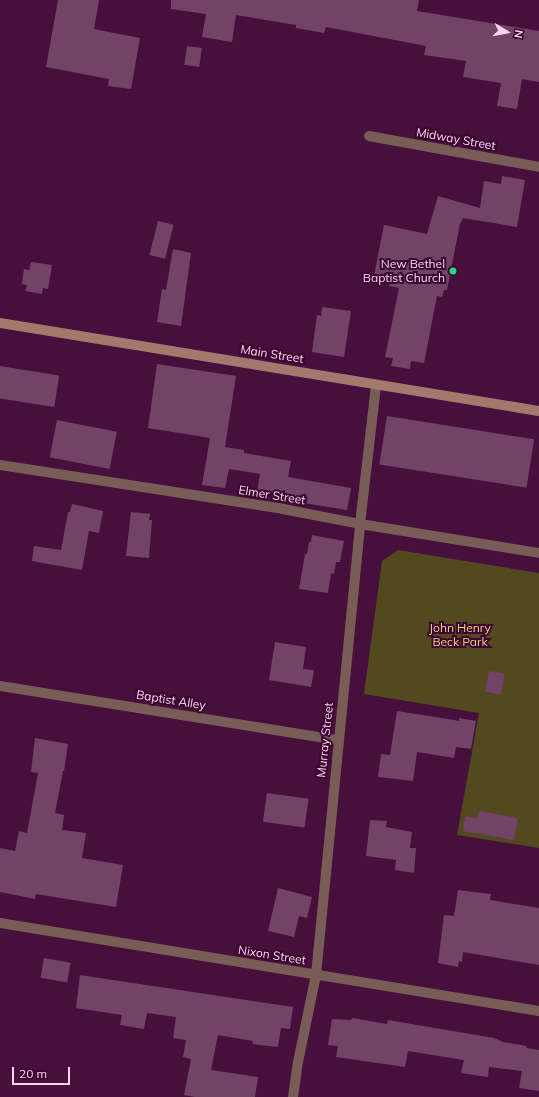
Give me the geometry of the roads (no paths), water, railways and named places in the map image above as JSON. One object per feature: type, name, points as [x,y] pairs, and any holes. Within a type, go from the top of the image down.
[{"type":"street","name":"Midway Street","points":[[369,136],[539,167]]},
{"type":"street","name":"Main Street","points":[[0,323],[539,411]]},
{"type":"street","name":"Murray Street","points":[[294,1097],[298,1062],[316,975],[338,740],[376,385]]},
{"type":"street","name":"Elmer Street","points":[[0,465],[283,509],[360,524],[539,553]]},
{"type":"street","name":"Baptist Alley","points":[[0,686],[338,740]]},
{"type":"street","name":"Nixon Street","points":[[0,923],[539,1011]]},
{"type":"place","name":"New Bethel Baptist Church","points":[[453,271]]},
{"type":"park label","name":"John Henry Beck Park","points":[[460,635]]}]
